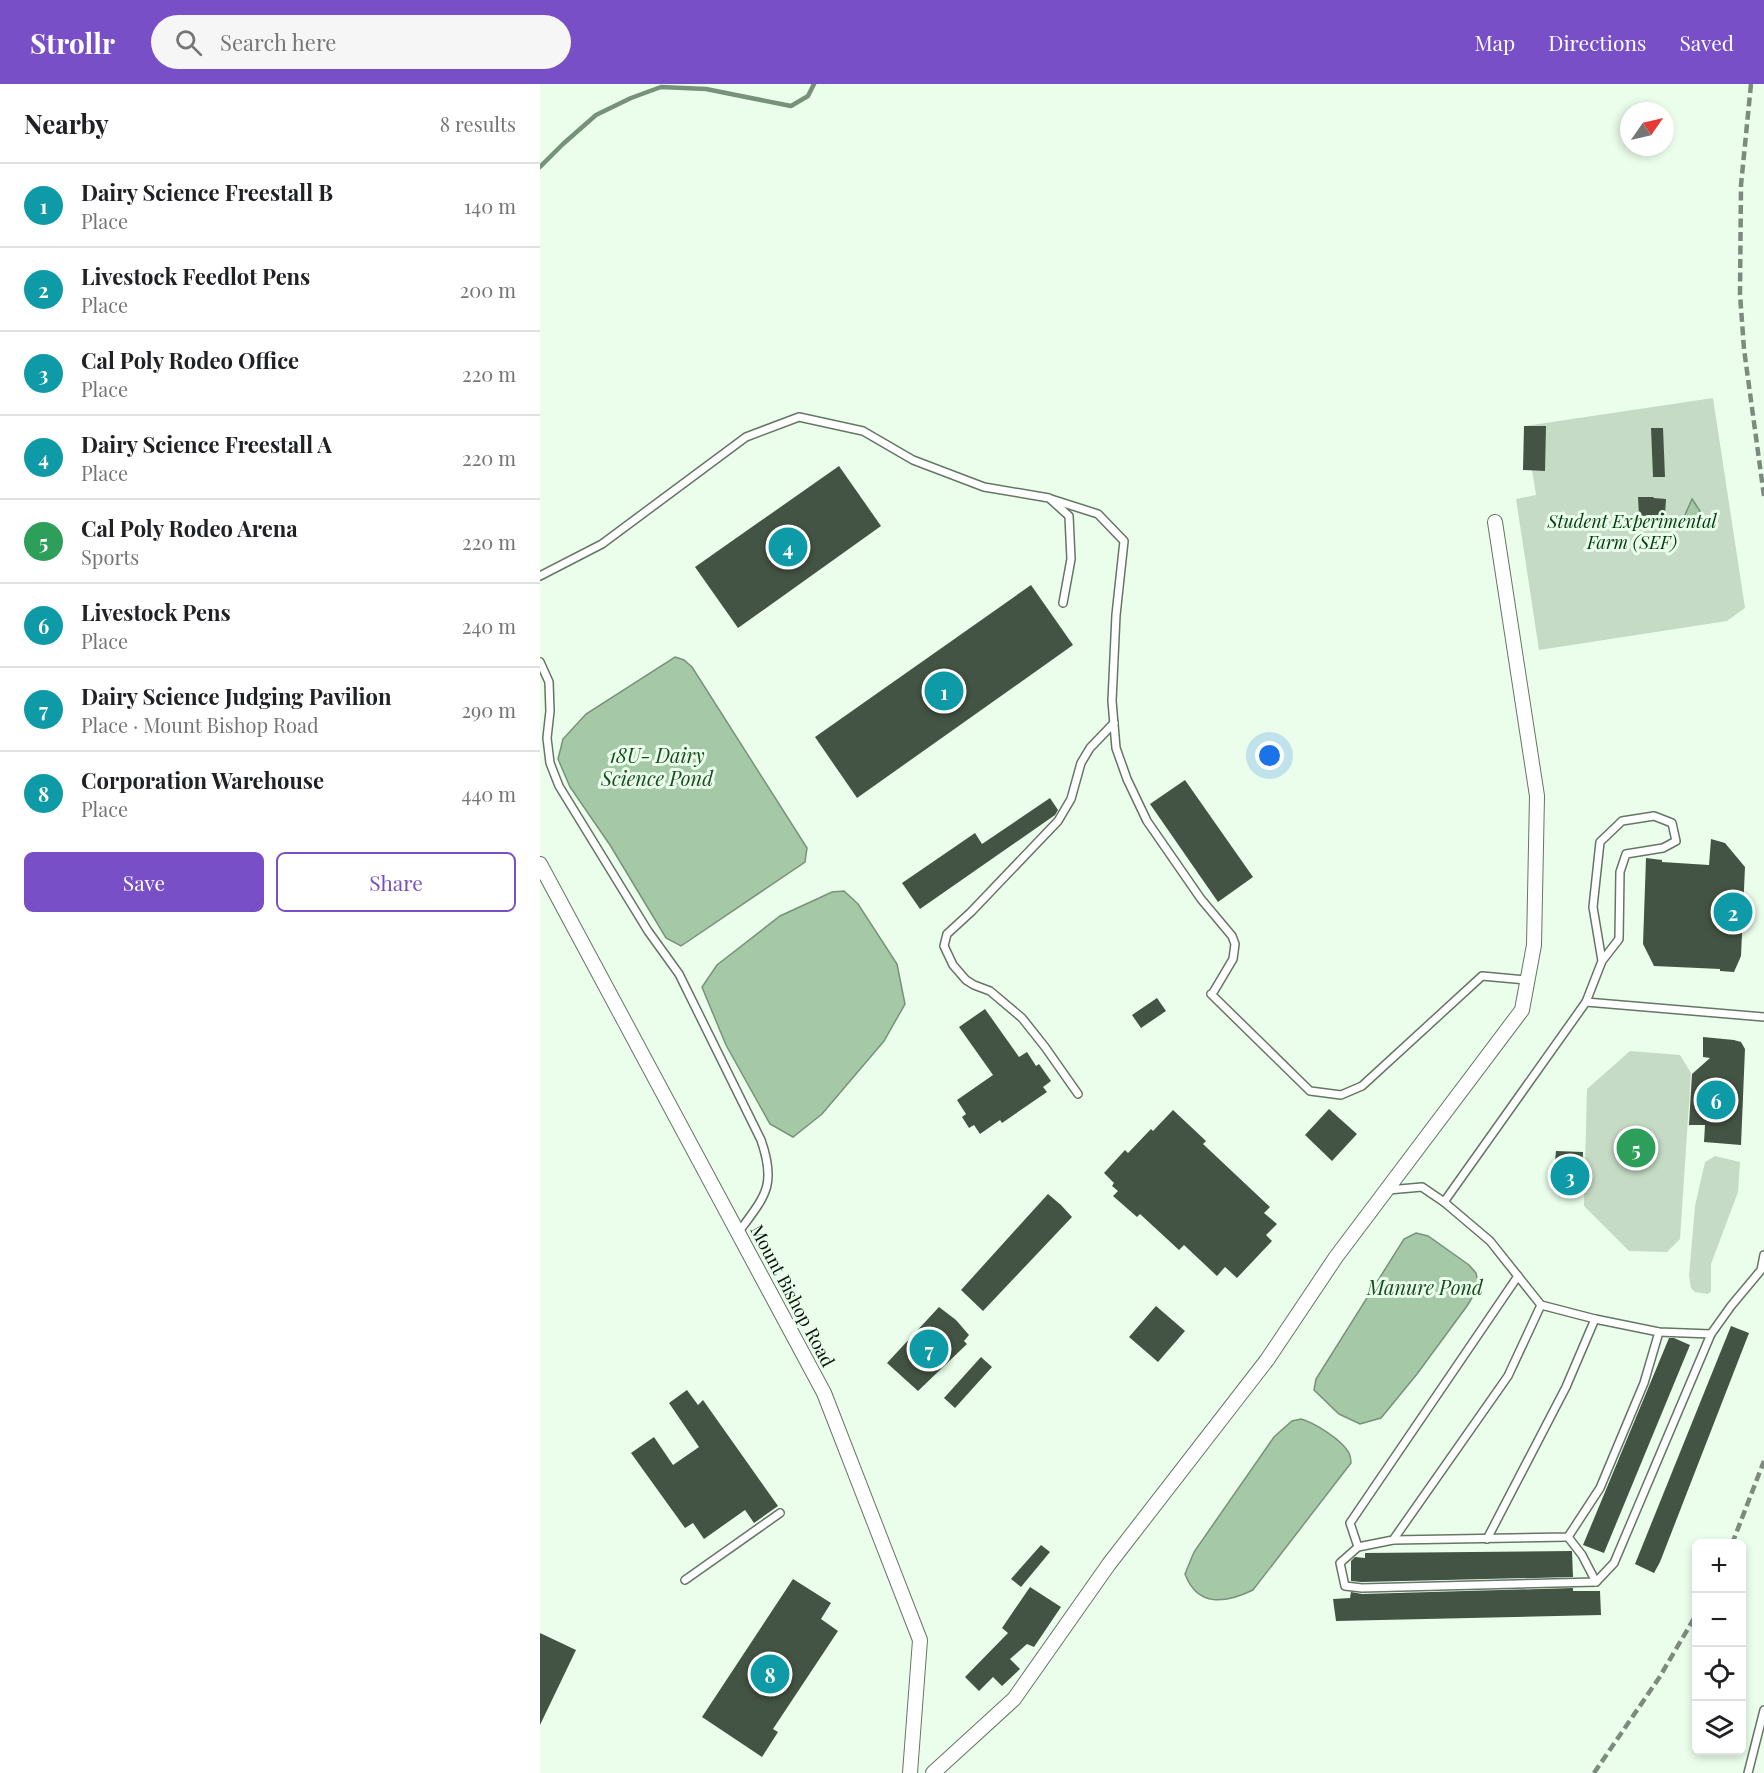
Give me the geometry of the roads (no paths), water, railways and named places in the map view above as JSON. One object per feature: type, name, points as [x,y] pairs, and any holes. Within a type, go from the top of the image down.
[{"type":"street","points":[[933,1773],[1014,1699],[1109,1564],[1267,1360],[1336,1257],[1522,1010],[1534,945],[1537,796],[1495,522]]},
{"type":"street","name":"Mount Bishop Road","points":[[540,864],[824,1394],[920,1640],[910,1773]]},
{"type":"lane","points":[[540,576],[602,544],[746,437],[800,417],[863,430],[913,460],[984,487],[1049,498],[1098,514],[1124,541],[1116,615],[1112,701],[1116,748],[1127,779],[1147,821],[1201,899],[1232,936],[1235,944],[1233,959],[1212,993],[1311,1091],[1341,1095],[1362,1086],[1482,976],[1527,980]]},
{"type":"lane","points":[[1049,498],[1069,516],[1071,559],[1063,603]]},
{"type":"lane","points":[[540,662],[549,682],[550,711],[547,738],[550,763],[559,786],[648,931],[679,974],[765,1149],[768,1159],[768,1188],[738,1233]]},
{"type":"lane","points":[[1078,1094],[1022,1018],[990,992],[966,980],[953,965],[944,946],[947,934],[971,912],[1058,820],[1071,799],[1081,763],[1090,748],[1114,723]]},
{"type":"lane","points":[[1444,1202],[1586,1002],[1602,961],[1619,939],[1620,872],[1626,854],[1663,848],[1676,841],[1672,823],[1654,816],[1622,821],[1600,842],[1593,907],[1602,961]]},
{"type":"lane","points":[[1586,1002],[1764,1017]]},
{"type":"lane","points":[[1386,1191],[1422,1187],[1444,1202],[1490,1241],[1541,1305],[1659,1332],[1711,1334]]},
{"type":"lane","points":[[1568,1538],[1393,1540],[1358,1547],[1340,1563],[1345,1586],[1362,1588],[1596,1582],[1614,1563],[1711,1334],[1761,1270],[1764,1255]]},
{"type":"lane","points":[[1358,1547],[1350,1523],[1518,1276]]},
{"type":"lane","points":[[1393,1540],[1508,1376],[1541,1305]]},
{"type":"lane","points":[[1487,1539],[1566,1387],[1595,1319]]},
{"type":"lane","points":[[1568,1538],[1600,1488],[1644,1383],[1659,1332]]},
{"type":"lane","points":[[685,1580],[780,1513]]},
{"type":"lane","points":[[1568,1538],[1582,1555],[1596,1582]]},
{"type":"lane","points":[[1748,1773],[1764,1710]]},
{"type":"water","points":[[1692,499],[1700,511],[1702,521],[1698,525],[1681,524]]},
{"type":"water","name":"18U- Dairy Science Pond","points":[[675,657],[684,660],[692,667],[807,848],[805,862],[681,946],[666,938],[610,845],[570,787],[558,759],[563,739],[586,714]]},
{"type":"water","points":[[844,891],[858,904],[897,964],[905,1004],[884,1041],[822,1114],[793,1137],[770,1124],[726,1045],[702,987],[717,965],[780,916],[832,892]]},
{"type":"water","name":"Manure Pond","points":[[1416,1233],[1428,1236],[1469,1265],[1476,1273],[1479,1286],[1417,1374],[1381,1418],[1360,1424],[1339,1414],[1314,1390],[1316,1379],[1404,1239]]},
{"type":"water","points":[[1301,1419],[1320,1428],[1341,1443],[1349,1453],[1351,1463],[1253,1590],[1223,1600],[1214,1600],[1197,1593],[1185,1574],[1194,1552],[1274,1437],[1292,1421]]},
{"type":"waterway","points":[[540,167],[596,115],[661,87],[706,89],[791,106],[808,96],[814,84]]},
{"type":"railway","points":[[1751,84],[1741,185],[1740,294],[1744,349],[1764,496]]},
{"type":"railway","points":[[1734,1539],[1764,1461]]},
{"type":"railway","points":[[1594,1773],[1659,1678],[1692,1622]]},
{"type":"place","name":"Dairy Science Freestall A","points":[[788,547]]},
{"type":"place","name":"Dairy Science Freestall B","points":[[944,691]]},
{"type":"place","name":"Livestock Feedlot Pens","points":[[1733,912]]},
{"type":"place","name":"Livestock Pens","points":[[1716,1100]]},
{"type":"place","name":"Cal Poly Rodeo Arena","points":[[1636,1148]]},
{"type":"place","name":"Cal Poly Rodeo Office","points":[[1570,1176]]},
{"type":"place","name":"Dairy Science Judging Pavilion","points":[[929,1349]]},
{"type":"place","name":"Corporation Warehouse","points":[[770,1674]]},
{"type":"park label","name":"Student Experimental Farm (SEF)","points":[[1632,532]]}]
